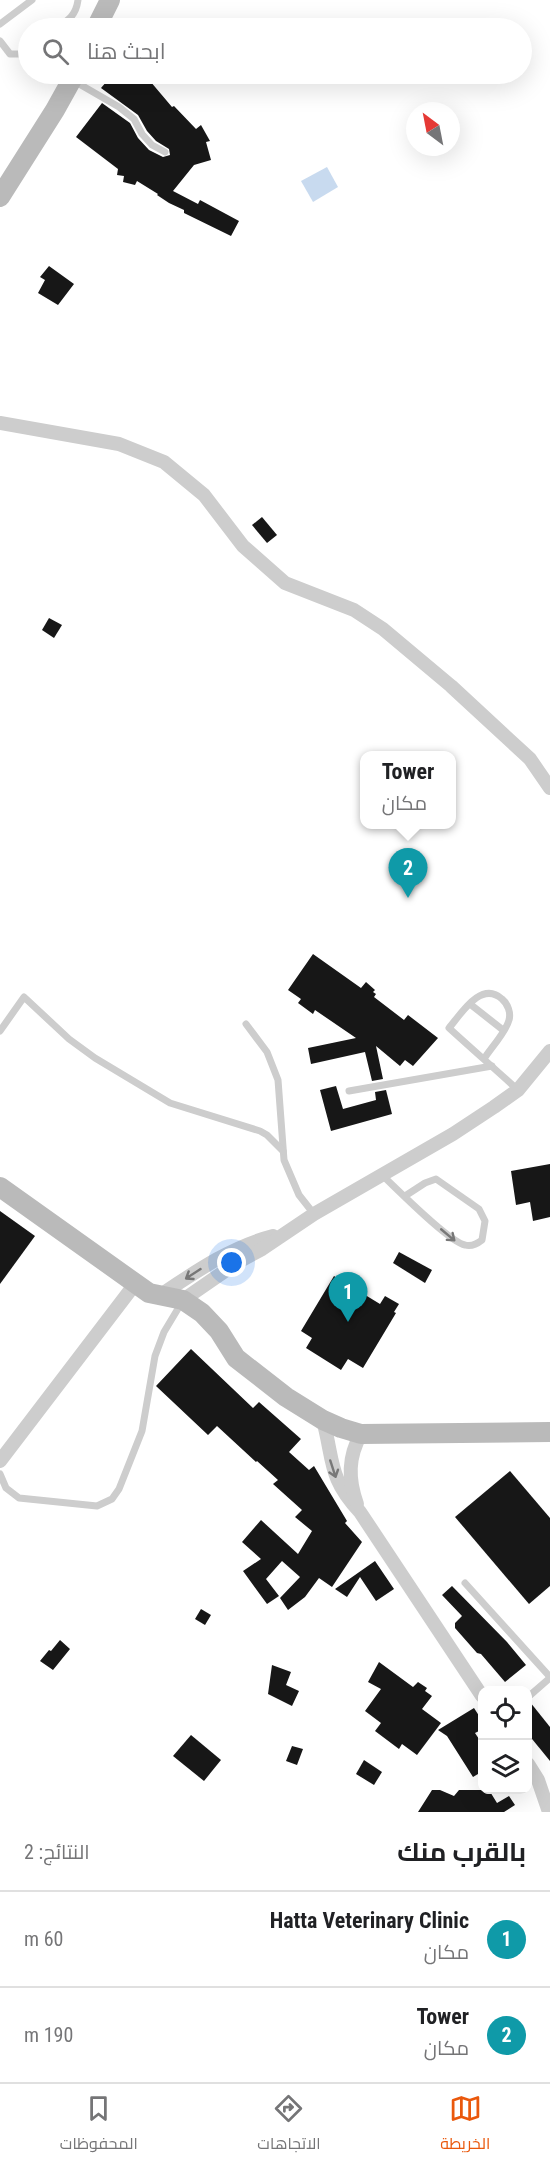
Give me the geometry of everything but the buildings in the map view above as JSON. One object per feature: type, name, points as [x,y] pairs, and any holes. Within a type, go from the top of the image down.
[{"type":"main road","points":[[99,18],[105,1]]},
{"type":"main road","points":[[0,197],[69,84]]},
{"type":"main road","points":[[0,1187],[149,1293],[183,1300],[202,1313],[219,1331],[236,1358],[245,1366],[286,1397],[323,1420],[361,1434],[550,1432]]},
{"type":"street","points":[[0,423],[119,444],[164,462],[204,495],[243,546],[285,583],[354,610],[383,629],[451,686],[530,759],[550,788]]},
{"type":"street","points":[[183,1300],[213,1278],[314,1214],[453,1134],[518,1090],[549,1056]]},
{"type":"street","points":[[159,1296],[223,1256],[260,1239],[284,1233]]},
{"type":"street","points":[[0,1461],[135,1284]]},
{"type":"street","points":[[323,1420],[334,1475],[478,1689]]},
{"type":"street","points":[[360,1512],[352,1490],[350,1471],[353,1452],[361,1434]]},
{"type":"street","points":[[532,1770],[538,1780],[549,1812]]},
{"type":"lane","points":[[0,24],[32,0]]},
{"type":"lane","points":[[72,18],[77,9],[78,0]]},
{"type":"lane","points":[[0,40],[10,54],[18,54]]},
{"type":"lane","points":[[84,84],[134,119],[142,134],[152,145],[165,152]]},
{"type":"lane","points":[[484,1059],[509,1021],[506,1002],[498,995],[487,993],[477,996],[449,1028],[518,1090]]},
{"type":"lane","points":[[0,1031],[24,997],[69,1039],[95,1058],[157,1096],[183,1109],[260,1131],[283,1151]]},
{"type":"lane","points":[[470,1004],[503,1030]]},
{"type":"lane","points":[[246,1024],[267,1052],[278,1080],[284,1160],[299,1195],[314,1214]]},
{"type":"lane","points":[[349,1090],[492,1066]]},
{"type":"lane","points":[[382,1175],[453,1241],[466,1246],[476,1245],[482,1240],[485,1221],[479,1209],[436,1179],[405,1196]]},
{"type":"lane","points":[[0,1473],[6,1488],[19,1498],[97,1506],[112,1499],[119,1490],[142,1431],[155,1356],[164,1332],[183,1300]]},
{"type":"lane","points":[[465,1583],[550,1677],[532,1693]]},
{"type":"water","points":[[327,167],[338,187],[313,202],[301,181]]},
{"type":"place","name":"Tower","points":[[408,898]]},
{"type":"place","name":"Hatta Veterinary Clinic","points":[[348,1322]]}]
